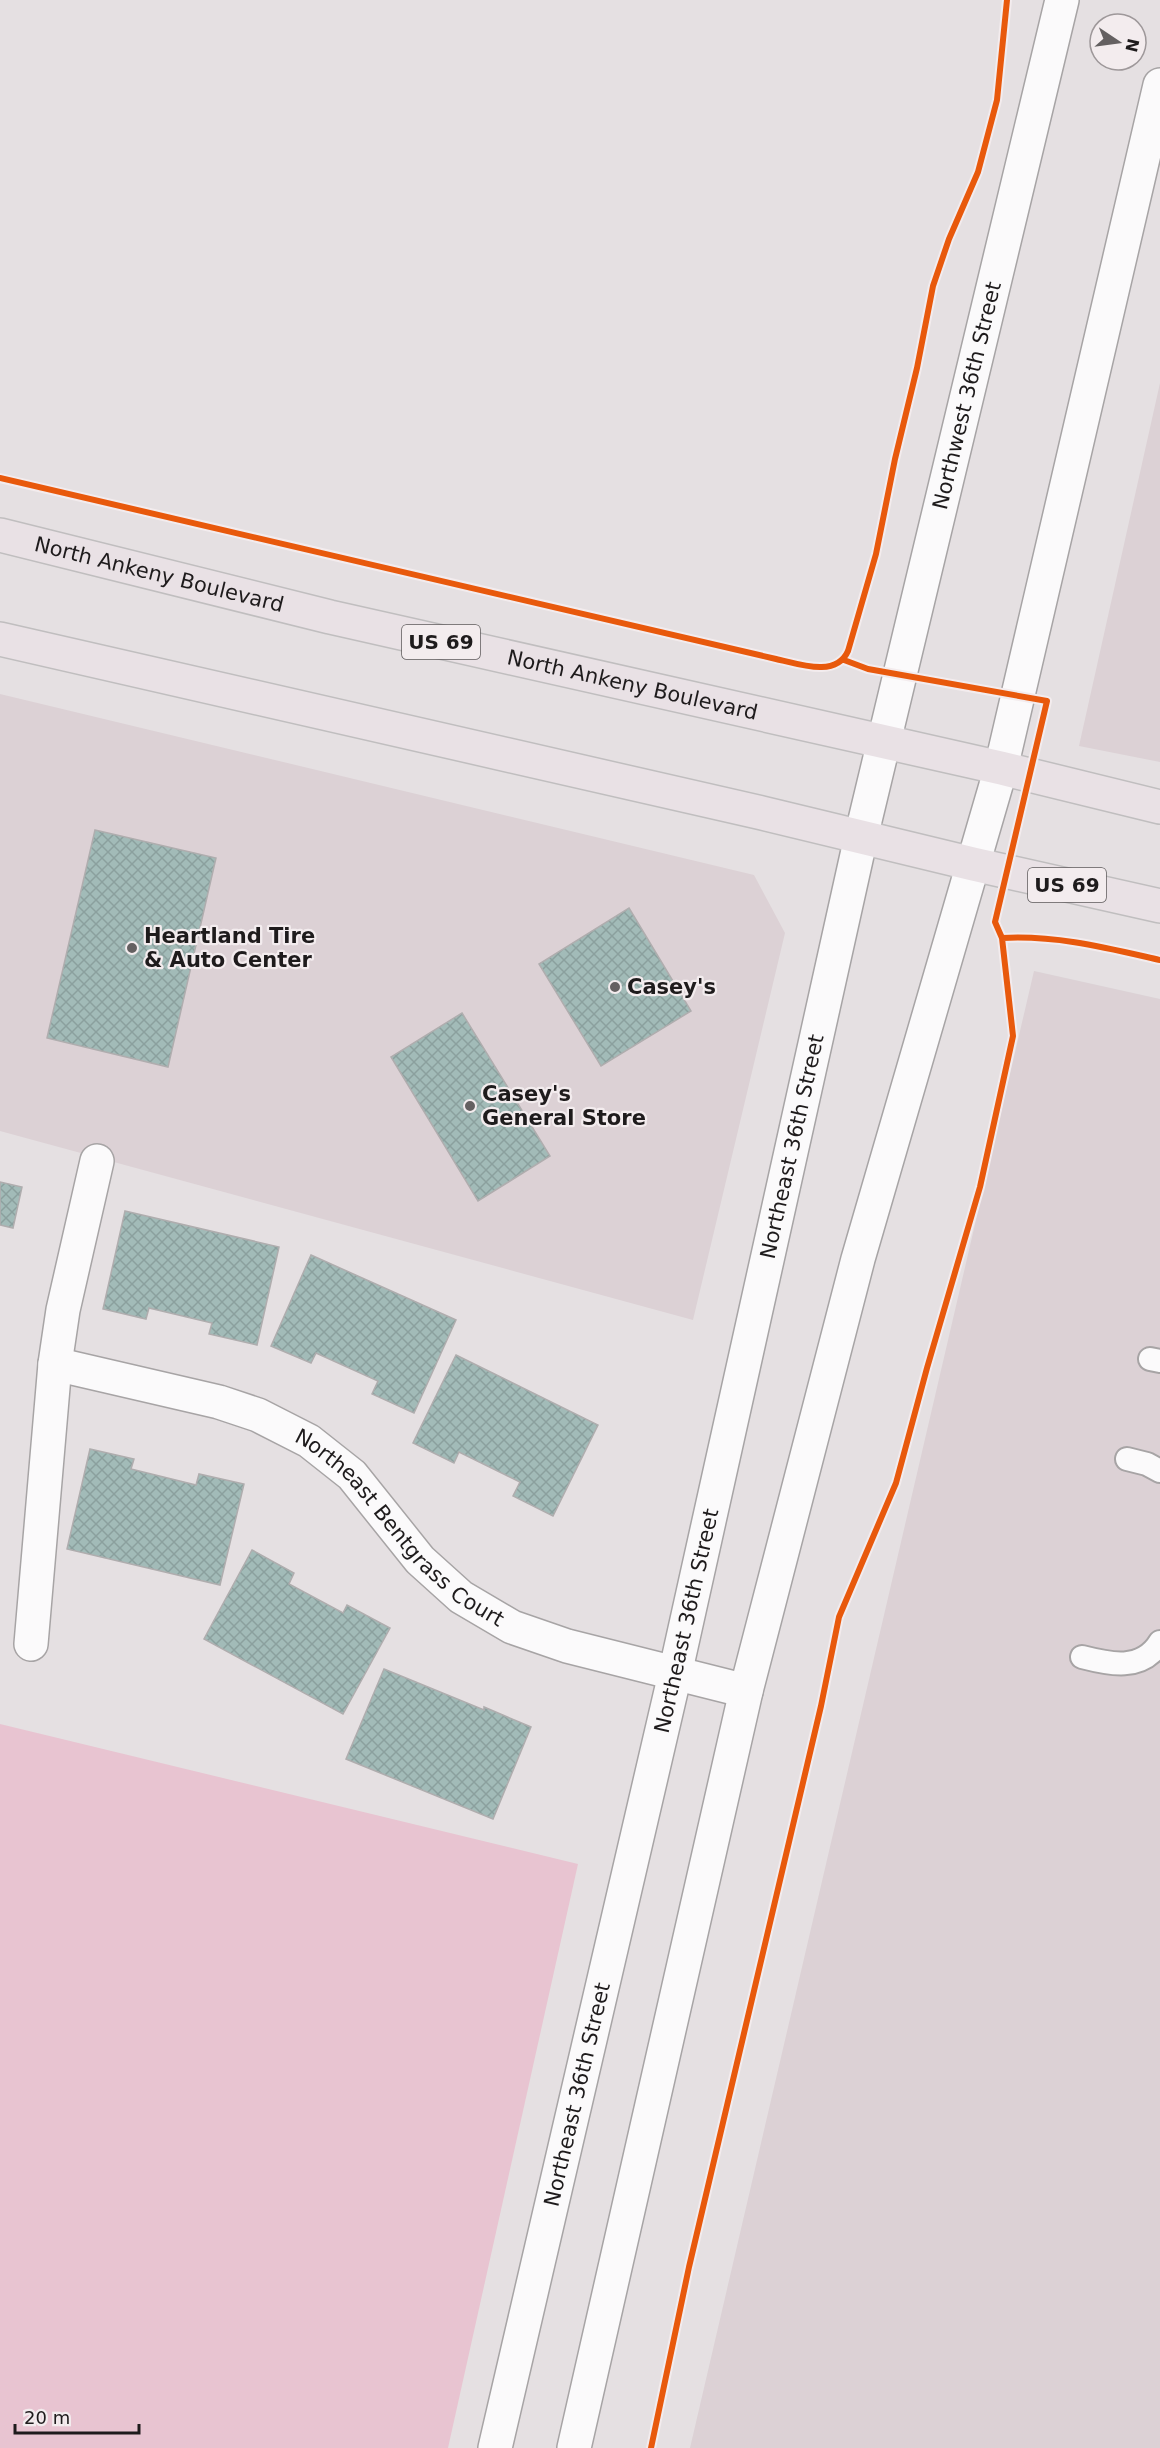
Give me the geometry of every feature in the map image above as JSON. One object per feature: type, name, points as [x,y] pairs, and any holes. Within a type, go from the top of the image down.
[{"type":"main road","name":"Northwest 36th Street","points":[[873,792],[1062,0]]},
{"type":"main road","points":[[574,2448],[746,1690],[858,1259],[1001,768],[1160,85]]},
{"type":"main road","name":"North Ankeny Boulevard","points":[[0,535],[330,617],[1001,768],[1160,807]]},
{"type":"main road","name":"US 69","points":[[0,639],[1160,906]]},
{"type":"main road","name":"Northeast 36th Street","points":[[495,2448],[675,1674],[861,837],[873,792]]},
{"type":"main road","points":[[31,1644],[55,1364],[63,1310],[97,1161]]},
{"type":"main road","name":"Northeast Bentgrass Court","points":[[55,1364],[219,1402],[258,1414],[309,1440],[352,1475],[420,1560],[461,1597],[512,1627],[567,1646],[746,1690]]},
{"type":"lane","points":[[1127,1459],[1147,1464],[1160,1471]]},
{"type":"lane","points":[[1082,1657],[1117,1665],[1140,1660],[1157,1648],[1160,1642]]},
{"type":"shaded area","points":[[1160,383],[1160,762],[1079,746]]},
{"type":"shaded area","points":[[0,694],[754,875],[785,933],[693,1320],[0,1131]]},
{"type":"shaded area","points":[[1034,971],[1160,999],[1160,2448],[690,2448]]},
{"type":"shaded area","points":[[0,1724],[578,1864],[448,2448],[0,2448]]},
{"type":"building","name":"Heartland Tire & Auto Center","points":[[95,830],[216,858],[168,1067],[47,1038]]},
{"type":"building","name":"Casey's","points":[[629,908],[691,1011],[601,1066],[539,964]]},
{"type":"building","name":"Casey's General Store","points":[[462,1013],[550,1156],[478,1201],[391,1057]]},
{"type":"building","points":[[0,1182],[22,1187],[13,1228],[0,1225]]},
{"type":"building","points":[[125,1211],[279,1247],[257,1345],[209,1334],[212,1323],[149,1308],[146,1319],[103,1309]]},
{"type":"building","points":[[311,1255],[456,1320],[414,1413],[372,1394],[378,1381],[316,1353],[311,1363],[271,1346]]},
{"type":"building","points":[[456,1355],[598,1425],[553,1516],[513,1496],[520,1482],[459,1452],[454,1463],[413,1443]]},
{"type":"building","points":[[90,1449],[134,1459],[131,1469],[196,1485],[199,1474],[244,1484],[220,1585],[67,1549]]},
{"type":"building","points":[[252,1550],[294,1573],[289,1584],[343,1613],[347,1605],[390,1628],[343,1714],[204,1639]]},
{"type":"building","points":[[384,1669],[531,1727],[493,1819],[346,1759]]},
{"type":"cycle path","points":[[0,478],[795,664],[816,667],[835,664],[848,651],[876,554],[933,286],[949,239],[978,172],[997,100],[1007,0]]},
{"type":"cycle path","points":[[651,2448],[689,2267],[821,1706],[839,1617],[896,1483],[980,1187],[1013,1036],[1002,938],[995,922],[1047,701],[868,669],[844,660]]},
{"type":"cycle path","points":[[1002,938],[1062,940],[1160,960]]},
{"type":"place","name":"Heartland Tire & Auto Center","points":[[132,948]]},
{"type":"place","name":"Casey's","points":[[615,987]]},
{"type":"place","name":"Casey's General Store","points":[[470,1106]]}]
